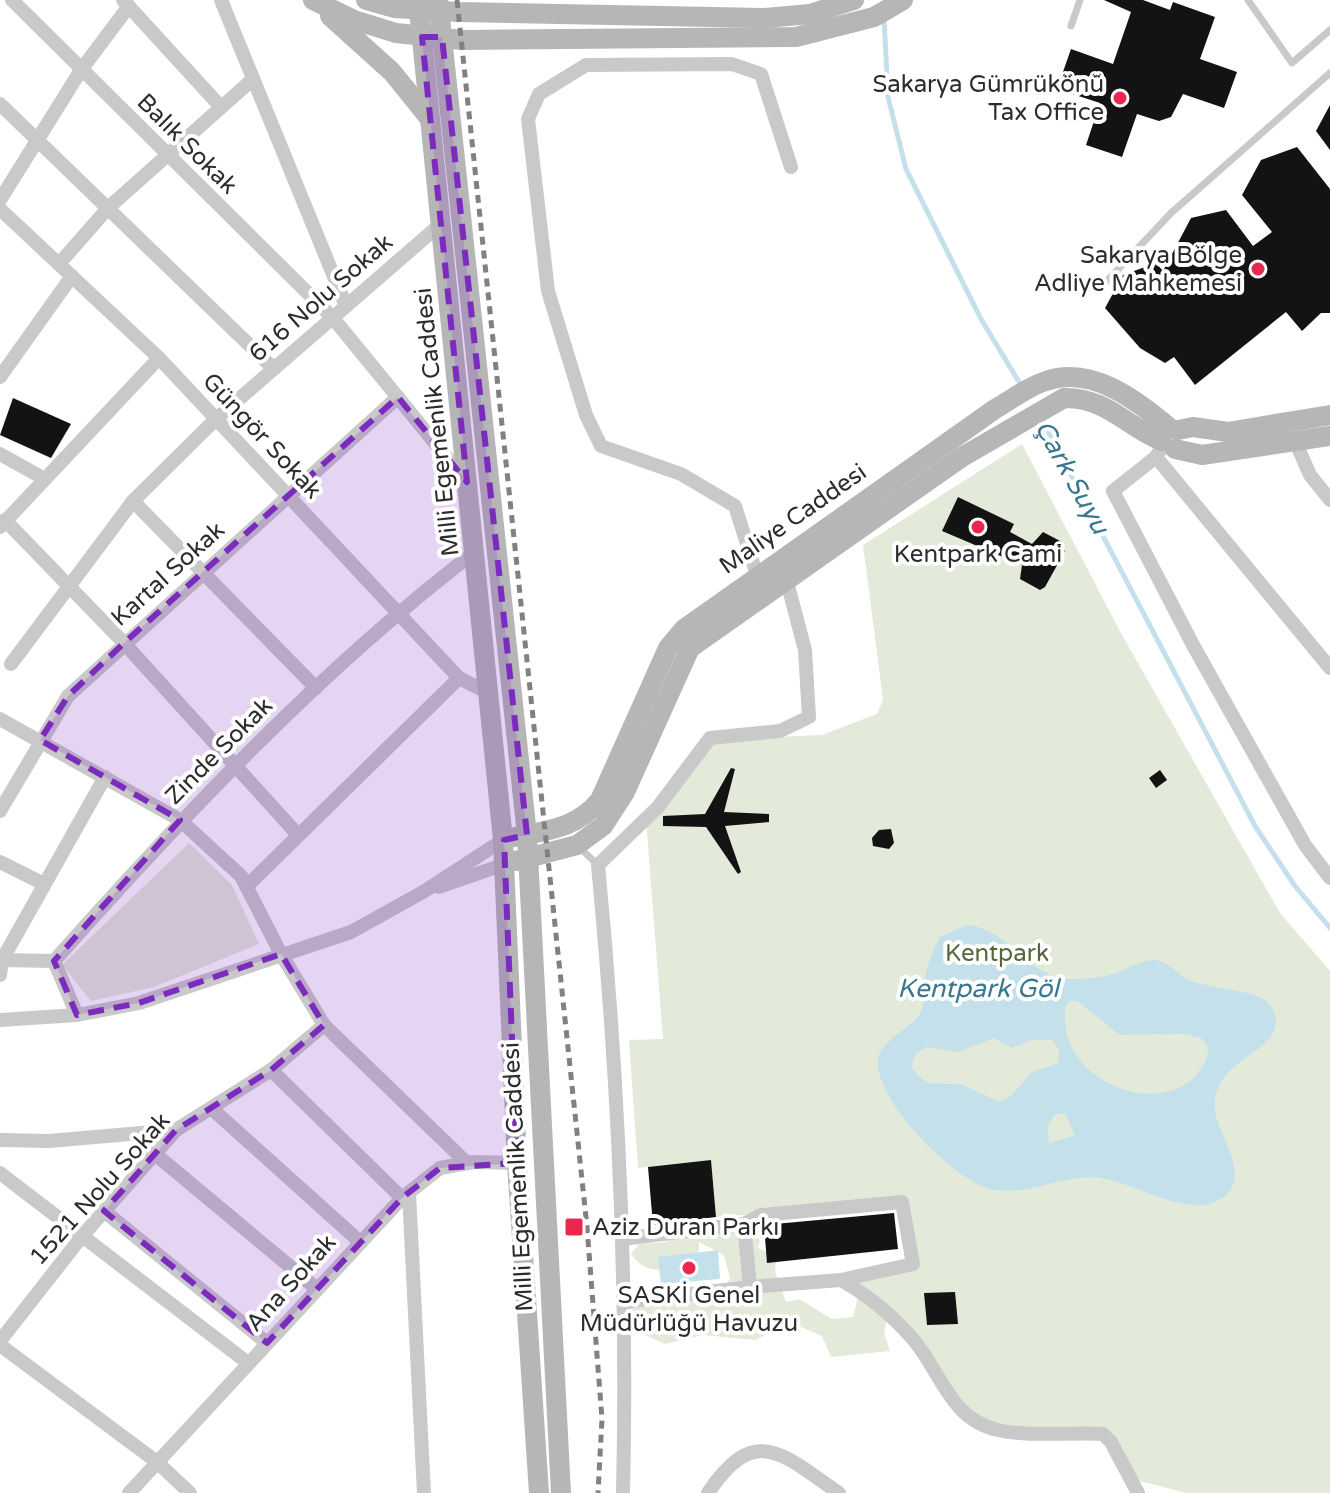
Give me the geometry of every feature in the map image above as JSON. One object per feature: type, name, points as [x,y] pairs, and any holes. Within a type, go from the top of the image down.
[{"type":"main road","points":[[312,0],[354,20],[432,37],[462,40],[769,39],[821,33],[850,25],[874,17],[903,0]]},
{"type":"main road","points":[[312,0],[392,72],[431,122]]},
{"type":"main road","points":[[366,0],[394,8],[428,5],[765,18],[810,14],[851,1]]},
{"type":"main road","name":"Milli Egemenlik Caddesi","points":[[428,5],[527,835],[561,1493]]},
{"type":"main road","name":"Milli Egemenlik Caddesi","points":[[432,37],[431,122],[505,864],[517,1163],[539,1493]]},
{"type":"main road","name":"Maliye Caddesi","points":[[503,840],[560,830],[590,812],[606,789],[675,638],[760,584],[995,409],[1046,381],[1077,378],[1099,382],[1126,396],[1168,442]]},
{"type":"main road","name":"Maliye Caddesi","points":[[505,864],[577,845],[603,826],[618,804],[690,648],[760,584],[786,578],[1005,431],[1064,398],[1078,398],[1107,407],[1168,442],[1202,455],[1330,436]]},
{"type":"main road","points":[[1168,442],[1193,427],[1228,432],[1330,415]]},
{"type":"street","name":"Balık Sokak","points":[[12,0],[333,318],[467,482]]},
{"type":"street","points":[[221,0],[346,306]]},
{"type":"street","points":[[0,200],[36,139],[126,3],[220,106]]},
{"type":"street","points":[[760,584],[735,506],[681,474],[601,446],[586,415],[548,291],[528,119],[539,94],[586,65],[732,64],[761,74],[791,167]]},
{"type":"street","points":[[59,264],[108,208],[252,80]]},
{"type":"street","points":[[0,104],[274,369]]},
{"type":"street","name":"Güngör Sokak","points":[[0,209],[159,358],[459,678],[489,693]]},
{"type":"street","name":"616 Nolu Sokak","points":[[11,664],[72,587],[133,501],[216,419],[443,222]]},
{"type":"street","points":[[0,377],[72,276]]},
{"type":"street","points":[[159,358],[2,524],[72,587],[298,835]]},
{"type":"street","name":"Kartal Sokak","points":[[0,811],[68,696],[398,397]]},
{"type":"street","points":[[1330,668],[1168,442],[1113,491],[1305,845],[1330,878]]},
{"type":"street","points":[[1296,443],[1310,475],[1330,500]]},
{"type":"street","points":[[0,454],[43,478]]},
{"type":"street","points":[[133,501],[316,688]]},
{"type":"street","name":"Zinde Sokak","points":[[54,961],[235,763],[397,612],[476,551]]},
{"type":"street","points":[[623,1493],[622,1239],[614,1038],[598,865],[658,807],[710,738],[780,731],[809,717],[805,650],[786,578]]},
{"type":"street","points":[[247,886],[459,678]]},
{"type":"street","points":[[0,719],[180,820],[241,876],[281,954],[324,1025],[467,1163]]},
{"type":"street","points":[[1,965],[105,777]]},
{"type":"street","points":[[0,1020],[77,1015],[139,1003],[351,932],[423,892],[503,840]]},
{"type":"street","points":[[0,862],[44,884]]},
{"type":"street","points":[[423,892],[505,864]]},
{"type":"street","points":[[1,965],[54,961],[77,1015]]},
{"type":"street","name":"1521 Nolu Sokak","points":[[0,1343],[83,1235],[176,1130],[271,1070],[324,1025]]},
{"type":"street","points":[[271,1070],[405,1196],[424,1493]]},
{"type":"street","points":[[211,1108],[359,1241]]},
{"type":"street","points":[[0,1140],[49,1141],[176,1130]]},
{"type":"street","points":[[155,1154],[317,1289]]},
{"type":"street","name":"Ana Sokak","points":[[129,1493],[359,1241],[405,1196],[440,1168],[467,1163],[517,1163]]},
{"type":"street","points":[[0,1173],[248,1363]]},
{"type":"street","points":[[622,1239],[744,1224],[761,1215],[902,1202],[913,1264],[841,1280],[623,1302]]},
{"type":"street","points":[[104,1211],[267,1343]]},
{"type":"street","points":[[744,1224],[750,1287]]},
{"type":"street","points":[[841,1280],[878,1302],[906,1331],[950,1399],[969,1418],[998,1430],[1103,1434],[1111,1442],[1138,1493]]},
{"type":"street","points":[[0,1343],[157,1462],[190,1493]]},
{"type":"street","points":[[708,1493],[722,1473],[752,1451],[764,1450],[775,1450],[830,1490]]},
{"type":"lane","points":[[1071,26],[1080,0]]},
{"type":"lane","points":[[1248,0],[1292,63],[1330,30]]},
{"type":"lane","points":[[1107,281],[1171,213],[1330,73]]},
{"type":"lane","points":[[577,845],[598,865]]},
{"type":"highlighted area","points":[[422,37],[442,37],[527,835],[504,840],[517,1163],[440,1168],[402,1198],[267,1343],[104,1211],[176,1130],[271,1070],[324,1025],[281,954],[139,1003],[77,1015],[54,961],[180,820],[40,740],[68,696],[398,397],[467,482]]},
{"type":"green space","name":"Kentpark","points":[[1022,444],[1122,635],[1280,913],[1330,971],[1330,1493],[1186,1493],[1140,1481],[1111,1442],[998,1430],[969,1418],[887,1316],[884,1333],[890,1351],[831,1357],[822,1336],[792,1323],[755,1340],[703,1335],[665,1344],[636,1331],[628,1309],[650,1293],[721,1294],[730,1278],[724,1255],[699,1242],[699,1251],[682,1263],[664,1269],[647,1267],[631,1254],[639,1244],[668,1242],[654,1229],[681,1220],[723,1221],[749,1232],[760,1240],[758,1248],[776,1256],[775,1271],[786,1302],[799,1299],[832,1319],[853,1317],[858,1297],[841,1280],[913,1264],[902,1202],[716,1217],[711,1160],[638,1168],[629,1040],[663,1039],[646,820],[709,740],[822,735],[877,714],[883,700],[863,545]]},
{"type":"green space","points":[[189,843],[232,885],[259,944],[154,987],[91,1001],[62,965]]},
{"type":"water","name":"Kentpark Göl","points":[[967,925],[982,928],[1043,971],[1071,979],[1103,976],[1158,960],[1189,980],[1265,1000],[1275,1014],[1274,1032],[1267,1042],[1233,1068],[1223,1079],[1217,1093],[1215,1110],[1235,1170],[1229,1192],[1217,1201],[1191,1205],[1114,1181],[1087,1177],[1021,1190],[994,1190],[960,1173],[940,1157],[889,1097],[880,1077],[878,1061],[884,1046],[921,1012],[927,970],[940,937]],"holes":[[[1070,1001],[1077,1001],[1120,1035],[1184,1034],[1201,1038],[1209,1049],[1198,1072],[1181,1087],[1159,1093],[1136,1092],[1112,1085],[1091,1072],[1075,1053],[1065,1022],[1065,1011]],[[994,1038],[1012,1048],[1032,1040],[1052,1040],[1059,1050],[1058,1063],[1032,1072],[1012,1095],[999,1102],[961,1084],[927,1083],[911,1068],[915,1055],[926,1047],[958,1052]],[[1065,1113],[1075,1135],[1049,1143],[1048,1126],[1054,1115]]]},
{"type":"water","name":"SASKİ Genel Müdürlüğü Havuzu","points":[[718,1250],[720,1279],[661,1284],[658,1257]]},
{"type":"building","points":[[1104,0],[1143,0],[1170,10],[1173,2],[1215,17],[1200,59],[1237,72],[1224,108],[1183,94],[1171,117],[1159,121],[1137,114],[1122,157],[1086,145],[1100,103],[1057,89],[1071,49],[1113,64],[1131,12]]},
{"type":"building","points":[[1330,105],[1330,150],[1316,131]]},
{"type":"building","name":"Sakarya Bölge Adliye Mahkemesi","points":[[1297,147],[1330,189],[1330,313],[1321,313],[1302,331],[1286,312],[1195,385],[1174,357],[1165,363],[1140,348],[1105,308],[1123,275],[1156,263],[1163,271],[1191,218],[1226,210],[1253,246],[1272,232],[1242,195],[1261,160]]},
{"type":"building","points":[[13,398],[71,424],[51,458],[0,435]]},
{"type":"building","points":[[958,497],[1014,524],[1010,532],[1032,544],[1043,532],[1062,542],[1060,548],[1065,551],[1045,587],[1040,590],[1020,579],[1022,565],[942,531]]},
{"type":"building","points":[[731,768],[735,769],[724,812],[769,814],[769,822],[725,826],[741,872],[738,874],[706,827],[663,826],[663,816],[705,814]]},
{"type":"building","points":[[1160,770],[1167,780],[1156,788],[1149,778]]},
{"type":"building","points":[[891,829],[894,843],[889,849],[873,846],[872,838],[879,830]]},
{"type":"building","points":[[711,1160],[716,1217],[653,1225],[648,1167]]},
{"type":"building","points":[[894,1213],[898,1249],[767,1263],[764,1225]]},
{"type":"building","points":[[955,1292],[958,1324],[927,1325],[924,1293]]},
{"type":"waterway","name":"Çark Suyu","points":[[884,17],[888,97],[906,169],[981,319],[1022,387]]},
{"type":"waterway","name":"Çark Suyu","points":[[1040,416],[1255,826],[1295,886],[1330,928]]},
{"type":"railway","points":[[457,0],[587,1227],[602,1419],[598,1493]]},
{"type":"place","name":"Sakarya Gümrükönü Tax Office","points":[[1120,98]]},
{"type":"place","name":"Sakarya Bölge Adliye Mahkemesi","points":[[1258,269]]},
{"type":"place","name":"Kentpark Cami","points":[[978,527]]},
{"type":"place","name":"Aziz Duran Parkı","points":[[574,1227]]},
{"type":"place","name":"SASKİ Genel Müdürlüğü Havuzu","points":[[689,1268]]}]
